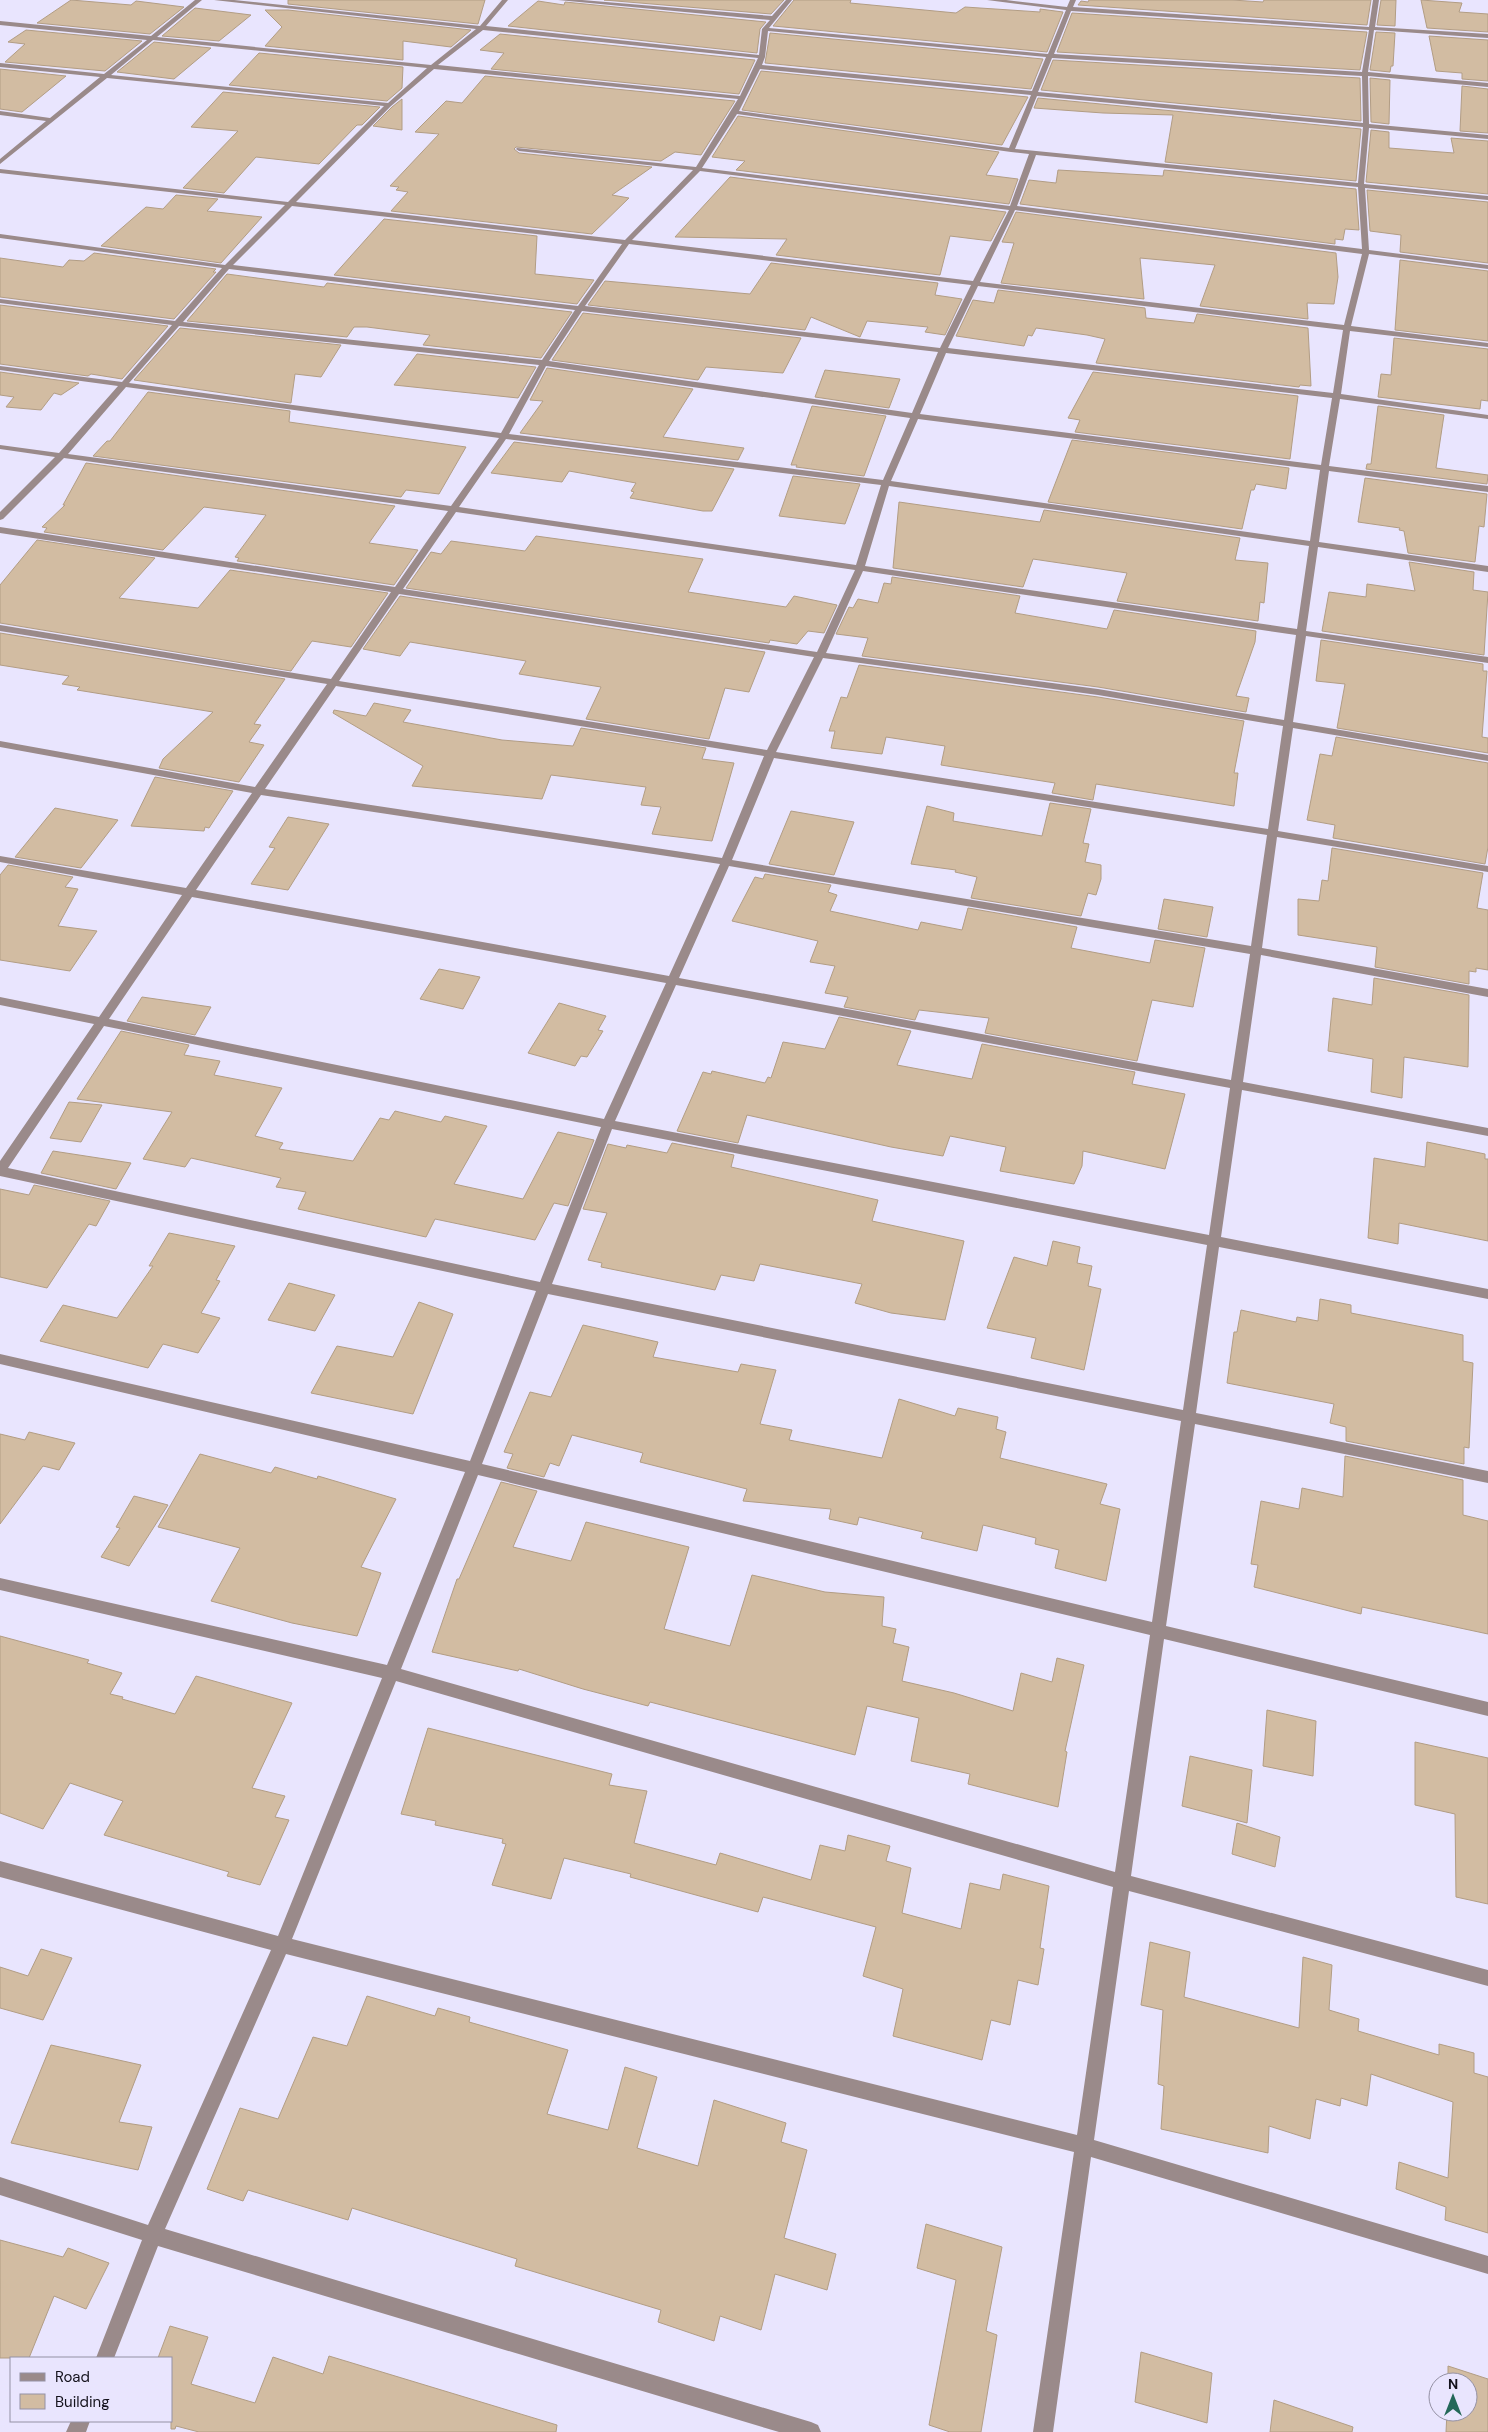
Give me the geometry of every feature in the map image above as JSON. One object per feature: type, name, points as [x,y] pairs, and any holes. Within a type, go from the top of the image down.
[{"type":"street","points":[[0,162],[199,0]]},
{"type":"street","points":[[217,0],[762,57]]},
{"type":"street","points":[[0,517],[61,456],[121,385],[178,324],[227,267],[389,105],[433,66],[481,28],[505,0]]},
{"type":"street","points":[[561,0],[772,18]]},
{"type":"street","points":[[568,0],[772,18]]},
{"type":"street","points":[[789,0],[772,18],[765,30],[762,57],[758,67],[735,112],[698,169],[627,242],[581,307],[544,363],[504,436],[189,892],[0,1171],[544,1288],[1488,1477]]},
{"type":"street","points":[[990,0],[1070,9],[1373,27],[1488,36]]},
{"type":"street","points":[[1011,150],[1073,0]]},
{"type":"street","points":[[1043,2432],[1238,1086],[1288,726],[1316,544],[1325,468],[1347,327],[1366,253],[1361,184],[1366,125],[1365,74],[1376,0]]},
{"type":"street","points":[[0,23],[742,98]]},
{"type":"street","points":[[765,30],[1051,56],[1365,74],[1488,85]]},
{"type":"street","points":[[0,66],[389,105]]},
{"type":"street","points":[[758,67],[1488,137]]},
{"type":"street","points":[[735,112],[1034,153],[1488,198]]},
{"type":"street","points":[[0,113],[52,120]]},
{"type":"street","points":[[519,149],[698,169],[1488,267]]},
{"type":"street","points":[[105,2357],[153,2235],[282,1945],[474,1468],[608,1124],[671,980],[726,862],[770,754],[820,656],[860,568],[886,483],[943,350],[1013,208],[1034,153]]},
{"type":"street","points":[[0,172],[627,242],[1488,345]]},
{"type":"street","points":[[0,236],[227,267],[1337,396],[1488,417]]},
{"type":"street","points":[[0,301],[178,324],[544,363],[916,416],[1488,489]]},
{"type":"street","points":[[0,368],[504,436],[886,483],[1488,569]]},
{"type":"street","points":[[0,447],[454,509],[1303,631],[1488,660]]},
{"type":"street","points":[[0,530],[820,656],[1098,692],[1288,726],[1488,758]]},
{"type":"street","points":[[0,628],[1488,869]]},
{"type":"street","points":[[0,744],[258,792],[726,862],[1257,951],[1488,993]]},
{"type":"street","points":[[0,859],[671,980],[1488,1132]]},
{"type":"street","points":[[0,1001],[608,1124],[1488,1294]]},
{"type":"street","points":[[0,1359],[474,1468],[1488,1710]]},
{"type":"street","points":[[0,1584],[390,1674],[1122,1882],[1488,1978]]},
{"type":"street","points":[[0,1869],[282,1945],[1084,2146],[1488,2265]]},
{"type":"street","points":[[0,2186],[153,2235],[811,2432]]},
{"type":"building","points":[[71,0],[131,5],[136,1],[184,7],[150,34],[37,23]]},
{"type":"building","points":[[288,0],[485,0],[478,24],[288,4]]},
{"type":"building","points":[[604,0],[784,0],[771,14]]},
{"type":"building","points":[[794,0],[851,0],[850,3],[956,13],[965,7],[1040,12],[1040,9],[1063,12],[1047,52],[773,26]]},
{"type":"building","points":[[1089,0],[1232,0],[1263,2],[1264,0],[1371,0],[1367,25],[1078,5],[1081,1],[1088,2]]},
{"type":"building","points":[[1381,0],[1396,0],[1395,26],[1377,25]]},
{"type":"building","points":[[1421,0],[1462,3],[1459,12],[1488,14],[1488,32],[1427,28]]},
{"type":"building","points":[[538,1],[564,5],[565,2],[766,22],[760,29],[757,53],[508,26]]},
{"type":"building","points":[[195,8],[251,15],[219,41],[162,36]]},
{"type":"building","points":[[265,10],[288,10],[471,30],[451,47],[403,41],[403,60],[265,46],[282,27]]},
{"type":"building","points":[[1072,13],[1367,32],[1360,70],[1057,52]]},
{"type":"building","points":[[26,30],[142,41],[105,71],[5,62],[25,44],[8,42]]},
{"type":"building","points":[[1376,32],[1395,33],[1393,66],[1391,66],[1390,72],[1370,70]]},
{"type":"building","points":[[770,33],[1043,59],[1031,89],[765,63]]},
{"type":"building","points":[[500,34],[755,60],[739,94],[491,69],[504,53],[480,50]]},
{"type":"building","points":[[1429,36],[1488,40],[1488,81],[1462,79],[1462,73],[1436,71]]},
{"type":"building","points":[[154,42],[211,48],[174,79],[117,72]]},
{"type":"building","points":[[259,53],[403,67],[402,88],[387,101],[229,85]]},
{"type":"building","points":[[1053,60],[1360,78],[1361,121],[1041,90]]},
{"type":"building","points":[[0,69],[66,76],[22,112],[0,109]]},
{"type":"building","points":[[761,71],[1028,97],[1002,145],[742,110]]},
{"type":"building","points":[[485,76],[735,101],[701,155],[675,152],[661,161],[516,147],[514,149],[519,153],[652,167],[612,195],[629,198],[592,234],[391,211],[408,192],[396,190],[399,187],[390,186],[439,134],[415,132],[446,101],[462,103]]},
{"type":"building","points":[[1370,78],[1390,80],[1389,124],[1371,122]]},
{"type":"building","points":[[1462,86],[1488,89],[1488,133],[1460,131]]},
{"type":"building","points":[[223,92],[380,107],[362,125],[357,125],[319,164],[256,157],[224,193],[183,188],[238,131],[191,127]]},
{"type":"building","points":[[1038,98],[1361,129],[1356,181],[1165,162],[1173,115],[1103,113],[1034,108]]},
{"type":"building","points":[[402,99],[402,130],[373,126],[392,107]]},
{"type":"building","points":[[738,116],[999,152],[986,175],[1018,179],[1009,204],[736,170],[745,161],[712,157]]},
{"type":"building","points":[[1371,130],[1389,132],[1389,148],[1454,153],[1451,138],[1488,141],[1488,194],[1366,182]]},
{"type":"building","points":[[1058,170],[1163,176],[1164,170],[1356,189],[1359,230],[1345,229],[1343,240],[1335,239],[1335,244],[1020,204],[1029,180],[1056,183]]},
{"type":"building","points":[[730,177],[1006,212],[991,241],[950,236],[940,275],[776,255],[787,239],[675,237]]},
{"type":"building","points":[[1367,190],[1488,202],[1488,263],[1400,252],[1401,235],[1370,231]]},
{"type":"building","points":[[176,195],[218,199],[207,211],[262,217],[221,263],[101,246],[146,207],[163,209]]},
{"type":"building","points":[[1016,212],[1336,253],[1338,277],[1334,304],[1307,303],[1308,319],[1200,306],[1215,265],[1140,258],[1144,299],[1001,283],[1014,243],[1002,242]]},
{"type":"building","points":[[384,219],[537,236],[535,274],[594,280],[577,304],[334,275]]},
{"type":"building","points":[[94,253],[216,269],[213,272],[216,272],[174,319],[0,297],[0,258],[63,267],[69,260],[84,261]]},
{"type":"building","points":[[1400,260],[1488,271],[1488,341],[1395,330]]},
{"type":"building","points":[[771,263],[938,283],[935,295],[962,299],[945,335],[925,332],[928,327],[867,321],[860,337],[811,317],[805,330],[588,305],[605,281],[750,294]]},
{"type":"building","points":[[227,274],[324,287],[327,283],[572,312],[541,358],[423,345],[430,335],[367,327],[354,327],[347,337],[187,321]]},
{"type":"building","points":[[998,290],[1145,308],[1146,318],[1194,323],[1197,314],[1308,328],[1311,386],[1300,385],[1299,387],[1096,363],[1105,339],[1087,335],[1036,328],[1032,336],[1028,335],[1024,346],[956,336],[973,300],[994,303]]},
{"type":"building","points":[[0,305],[168,326],[122,379],[91,374],[88,376],[0,364]]},
{"type":"building","points":[[583,313],[801,338],[783,373],[706,367],[698,380],[552,360]]},
{"type":"building","points":[[180,328],[341,345],[321,377],[295,374],[291,403],[134,380]]},
{"type":"building","points":[[1394,338],[1488,349],[1488,401],[1481,400],[1480,409],[1378,397],[1381,374],[1391,375]]},
{"type":"building","points":[[417,354],[536,367],[518,398],[394,385]]},
{"type":"building","points":[[547,368],[693,389],[663,437],[744,448],[738,460],[520,433],[543,401],[530,400]]},
{"type":"building","points":[[825,370],[900,379],[889,408],[815,397]]},
{"type":"building","points":[[0,372],[79,383],[61,395],[54,393],[41,410],[6,407],[14,397],[0,395]]},
{"type":"building","points":[[1093,372],[1298,396],[1290,459],[1075,432],[1080,420],[1068,418]]},
{"type":"building","points":[[148,392],[290,411],[289,422],[466,447],[439,494],[406,490],[401,497],[93,456],[107,441],[110,441]]},
{"type":"building","points":[[812,406],[886,416],[864,476],[791,465]]},
{"type":"building","points":[[1378,406],[1444,415],[1436,468],[1488,475],[1487,484],[1366,469],[1367,464],[1371,464]]},
{"type":"building","points":[[1072,440],[1289,468],[1286,489],[1256,484],[1254,490],[1251,490],[1242,529],[1048,502]]},
{"type":"building","points":[[514,442],[734,469],[712,511],[703,511],[630,498],[634,492],[631,491],[636,483],[569,471],[562,482],[491,473]]},
{"type":"building","points":[[86,463],[395,506],[369,543],[418,550],[394,585],[237,561],[239,558],[235,557],[266,515],[204,507],[163,550],[44,532],[47,528],[42,527],[65,505],[63,505]]},
{"type":"building","points":[[793,476],[860,484],[845,524],[779,516]]},
{"type":"building","points":[[1365,478],[1487,494],[1484,527],[1479,526],[1475,562],[1408,553],[1404,531],[1399,530],[1400,528],[1358,522]]},
{"type":"building","points":[[899,502],[1040,522],[1044,510],[1240,538],[1235,560],[1268,563],[1264,603],[1260,602],[1258,621],[1117,601],[1127,573],[1033,559],[1023,587],[893,568]]},
{"type":"building","points":[[536,536],[703,559],[688,592],[786,607],[794,596],[837,605],[824,633],[808,631],[797,644],[770,640],[769,643],[406,588],[431,552],[441,554],[451,541],[525,551]]},
{"type":"building","points":[[37,540],[155,558],[119,598],[198,608],[230,570],[388,593],[351,647],[312,641],[291,671],[0,623],[0,585]]},
{"type":"building","points":[[1409,562],[1474,572],[1473,590],[1488,592],[1484,655],[1322,631],[1329,592],[1366,597],[1367,584],[1415,591]]},
{"type":"building","points":[[892,577],[1020,596],[1015,613],[1107,629],[1114,610],[1256,631],[1255,642],[1236,696],[1249,698],[1246,712],[1098,687],[862,656],[868,638],[836,634],[849,607],[853,608],[858,599],[878,603],[884,583],[891,584]]},
{"type":"building","points":[[400,596],[765,652],[749,692],[725,688],[709,739],[586,719],[601,687],[519,674],[526,661],[410,642],[400,656],[363,649]]},
{"type":"building","points":[[0,633],[285,679],[254,724],[261,725],[249,742],[264,745],[239,782],[159,768],[163,759],[213,712],[77,690],[80,687],[62,684],[69,676],[0,665]]},
{"type":"building","points":[[1321,640],[1483,664],[1483,671],[1487,671],[1482,737],[1488,738],[1488,753],[1337,728],[1345,684],[1316,681]]},
{"type":"building","points":[[859,665],[1098,697],[1244,721],[1234,773],[1238,773],[1234,806],[1096,784],[1093,800],[1052,793],[1055,783],[941,765],[945,746],[886,737],[882,754],[831,748],[835,731],[829,731],[841,697],[847,698]]},
{"type":"building","points":[[374,703],[411,710],[403,722],[502,740],[573,746],[581,728],[706,748],[702,759],[734,763],[712,841],[652,834],[661,807],[641,805],[646,787],[551,775],[542,799],[412,786],[423,766],[333,713],[334,710],[366,716]]},
{"type":"building","points":[[1336,737],[1488,763],[1488,847],[1485,864],[1333,838],[1335,825],[1307,820],[1320,754],[1332,756]]},
{"type":"building","points":[[155,777],[233,791],[209,828],[205,827],[204,831],[131,826]]},
{"type":"building","points":[[1050,803],[1091,809],[1083,843],[1089,844],[1085,862],[1101,865],[1101,879],[1096,895],[1088,893],[1081,916],[971,898],[977,877],[955,872],[956,870],[911,864],[927,806],[954,813],[953,821],[1042,836]]},
{"type":"building","points":[[55,808],[118,820],[81,868],[15,857]]},
{"type":"building","points":[[791,811],[854,822],[834,875],[769,864]]},
{"type":"building","points":[[288,817],[329,824],[288,890],[251,884],[275,848],[269,847]]},
{"type":"building","points":[[1332,848],[1483,873],[1477,908],[1488,910],[1488,970],[1476,968],[1476,972],[1469,971],[1469,984],[1375,967],[1377,947],[1298,935],[1298,899],[1319,901],[1322,880],[1328,881]]},
{"type":"building","points":[[8,865],[73,877],[65,887],[78,889],[58,926],[97,931],[70,971],[0,960],[0,875]]},
{"type":"building","points":[[765,874],[831,885],[828,892],[837,895],[830,911],[918,930],[921,922],[962,930],[968,908],[1077,927],[1071,948],[1150,963],[1155,940],[1205,948],[1193,1007],[1152,1000],[1137,1061],[985,1033],[989,1018],[919,1010],[915,1020],[844,1007],[848,997],[825,993],[835,966],[810,962],[818,941],[732,921],[755,877],[763,879]]},
{"type":"building","points":[[1164,899],[1213,907],[1207,937],[1158,929]]},
{"type":"building","points":[[439,969],[480,977],[463,1009],[420,999]]},
{"type":"building","points":[[1374,978],[1469,995],[1468,1067],[1404,1057],[1402,1098],[1371,1092],[1373,1059],[1328,1051],[1333,998],[1372,1005]]},
{"type":"building","points":[[142,997],[211,1007],[195,1035],[127,1021]]},
{"type":"building","points":[[559,1003],[606,1016],[598,1030],[603,1031],[587,1057],[581,1056],[575,1066],[528,1053]]},
{"type":"building","points":[[839,1017],[911,1031],[897,1065],[972,1079],[982,1044],[1135,1072],[1132,1084],[1185,1094],[1165,1169],[1083,1151],[1082,1166],[1074,1184],[1000,1171],[1006,1147],[950,1136],[943,1156],[891,1147],[747,1115],[738,1143],[677,1131],[703,1072],[711,1074],[712,1071],[765,1083],[768,1077],[771,1078],[783,1042],[825,1049]]},
{"type":"building","points":[[121,1031],[189,1045],[184,1055],[220,1061],[214,1075],[282,1088],[255,1136],[283,1143],[279,1149],[353,1161],[380,1118],[389,1120],[395,1111],[441,1122],[445,1116],[487,1126],[454,1184],[523,1199],[558,1132],[594,1140],[568,1206],[554,1203],[535,1240],[435,1219],[426,1237],[298,1209],[306,1192],[276,1187],[281,1178],[191,1158],[185,1167],[143,1159],[172,1112],[77,1099]]},
{"type":"building","points":[[69,1102],[102,1105],[81,1142],[50,1138]]},
{"type":"building","points":[[1427,1142],[1485,1154],[1485,1159],[1488,1159],[1488,1241],[1399,1223],[1398,1244],[1368,1238],[1374,1158],[1425,1167]]},
{"type":"building","points":[[672,1143],[734,1155],[731,1167],[878,1200],[872,1221],[964,1241],[945,1320],[891,1313],[855,1303],[862,1284],[760,1264],[754,1281],[721,1275],[715,1290],[601,1267],[602,1263],[588,1260],[607,1213],[583,1209],[608,1144],[626,1148],[627,1145],[667,1153]]},
{"type":"building","points":[[53,1151],[131,1163],[116,1189],[41,1173]]},
{"type":"building","points":[[34,1185],[110,1201],[96,1226],[89,1224],[47,1288],[0,1277],[0,1189],[29,1195]]},
{"type":"building","points":[[169,1233],[235,1246],[216,1280],[220,1281],[201,1313],[220,1318],[198,1353],[163,1344],[148,1368],[40,1341],[63,1305],[117,1318],[153,1266],[149,1266]]},
{"type":"building","points":[[1053,1241],[1080,1247],[1077,1263],[1092,1266],[1088,1286],[1101,1289],[1084,1370],[1031,1358],[1036,1338],[987,1328],[1014,1257],[1047,1266]]},
{"type":"building","points":[[289,1283],[335,1295],[315,1331],[268,1320]]},
{"type":"building","points":[[1320,1299],[1351,1305],[1351,1313],[1463,1335],[1463,1361],[1473,1363],[1469,1448],[1464,1447],[1464,1464],[1346,1441],[1346,1427],[1330,1423],[1334,1404],[1227,1383],[1234,1332],[1237,1332],[1241,1310],[1296,1322],[1297,1317],[1318,1321]]},
{"type":"building","points":[[419,1302],[453,1314],[413,1414],[311,1393],[337,1346],[393,1357]]},
{"type":"building","points":[[583,1325],[658,1342],[653,1357],[738,1372],[741,1364],[776,1370],[760,1424],[792,1430],[789,1440],[882,1458],[899,1399],[955,1416],[958,1408],[998,1417],[996,1429],[1006,1432],[1000,1458],[1107,1484],[1100,1504],[1120,1509],[1106,1581],[1055,1568],[1059,1550],[1035,1544],[1036,1538],[983,1525],[977,1551],[921,1538],[923,1532],[859,1517],[857,1525],[829,1519],[831,1509],[743,1501],[747,1489],[640,1462],[643,1453],[572,1435],[559,1466],[550,1463],[544,1477],[507,1468],[513,1454],[504,1452],[530,1392],[551,1397]]},
{"type":"building","points":[[29,1432],[75,1443],[59,1470],[43,1466],[0,1524],[0,1434],[25,1440]]},
{"type":"building","points":[[200,1454],[271,1473],[275,1467],[317,1479],[318,1476],[396,1499],[361,1567],[381,1573],[357,1636],[292,1623],[211,1601],[240,1548],[158,1527]]},
{"type":"building","points":[[1345,1456],[1463,1480],[1463,1515],[1488,1521],[1488,1634],[1362,1607],[1361,1614],[1254,1587],[1258,1565],[1251,1564],[1261,1501],[1299,1509],[1302,1488],[1343,1497]]},
{"type":"building","points":[[501,1482],[537,1491],[513,1547],[571,1561],[586,1522],[689,1547],[664,1629],[730,1646],[752,1575],[825,1592],[884,1597],[882,1626],[896,1629],[893,1643],[909,1647],[902,1681],[954,1693],[1013,1711],[1021,1673],[1052,1682],[1057,1658],[1084,1665],[1065,1751],[1067,1752],[1058,1807],[968,1784],[970,1774],[911,1761],[919,1718],[867,1706],[855,1755],[650,1702],[648,1706],[583,1689],[519,1669],[518,1671],[432,1652],[457,1579],[459,1579]]},
{"type":"building","points":[[134,1496],[168,1505],[129,1566],[101,1557],[120,1528],[116,1527]]},
{"type":"building","points":[[0,1636],[89,1660],[87,1663],[122,1673],[110,1694],[175,1714],[196,1676],[292,1703],[252,1788],[285,1796],[275,1817],[289,1820],[260,1885],[227,1876],[229,1872],[104,1835],[123,1801],[70,1783],[43,1829],[0,1813]]},
{"type":"building","points":[[1267,1710],[1316,1721],[1313,1776],[1263,1766]]},
{"type":"building","points":[[428,1728],[612,1774],[609,1785],[647,1791],[634,1843],[716,1865],[720,1853],[811,1880],[820,1845],[845,1851],[848,1835],[890,1846],[886,1861],[911,1868],[902,1913],[961,1929],[970,1883],[1000,1890],[1003,1874],[1049,1886],[1040,1948],[1044,1949],[1038,1985],[1018,1980],[1010,2025],[991,2020],[982,2060],[893,2036],[903,1989],[863,1976],[876,1927],[763,1897],[758,1912],[630,1877],[631,1874],[564,1858],[551,1899],[492,1885],[506,1844],[502,1843],[503,1839],[435,1825],[436,1821],[401,1814]]},
{"type":"building","points":[[1415,1742],[1488,1758],[1488,1904],[1456,1897],[1455,1814],[1415,1805]]},
{"type":"building","points":[[1190,1756],[1252,1770],[1247,1823],[1182,1806]]},
{"type":"building","points":[[1237,1823],[1280,1837],[1275,1867],[1232,1854]]},
{"type":"building","points":[[1150,1942],[1190,1952],[1184,1997],[1299,2028],[1303,1957],[1332,1965],[1329,2010],[1359,2019],[1358,2031],[1439,2055],[1439,2044],[1474,2053],[1474,2073],[1488,2077],[1488,2233],[1445,2220],[1446,2207],[1396,2189],[1399,2162],[1448,2178],[1453,2102],[1371,2074],[1367,2106],[1341,2098],[1340,2106],[1316,2099],[1310,2139],[1269,2126],[1268,2153],[1161,2129],[1164,2086],[1158,2084],[1163,2010],[1141,2005]]},
{"type":"building","points":[[41,1949],[72,1958],[43,2020],[0,2008],[0,1967],[28,1976]]},
{"type":"building","points":[[367,1996],[435,2016],[438,2008],[470,2017],[469,2022],[568,2050],[547,2114],[608,2130],[625,2067],[657,2077],[637,2148],[698,2166],[714,2100],[786,2123],[781,2142],[807,2150],[784,2238],[836,2254],[827,2290],[775,2274],[761,2330],[720,2316],[714,2341],[658,2322],[661,2310],[515,2266],[517,2259],[352,2208],[348,2220],[248,2190],[243,2201],[207,2189],[240,2108],[278,2119],[313,2037],[347,2046]]},
{"type":"building","points":[[51,2045],[141,2065],[119,2122],[152,2127],[138,2170],[11,2143]]},
{"type":"building","points":[[926,2224],[1002,2247],[986,2331],[997,2335],[981,2432],[950,2432],[929,2425],[956,2280],[917,2268]]},
{"type":"building","points":[[0,2240],[63,2257],[68,2248],[109,2263],[86,2309],[54,2296],[29,2357],[0,2358]]},
{"type":"building","points":[[170,2326],[208,2337],[191,2384],[255,2403],[273,2357],[323,2374],[329,2356],[557,2425],[556,2432],[199,2432],[176,2426],[175,2429],[171,2429],[172,2357],[158,2357]]},
{"type":"building","points":[[1141,2352],[1212,2373],[1207,2423],[1135,2402]]},
{"type":"building","points":[[1448,2366],[1466,2372],[1448,2372]]},
{"type":"building","points":[[1478,2376],[1488,2379],[1488,2432],[1446,2432],[1446,2422],[1478,2422]]},
{"type":"building","points":[[1274,2400],[1353,2427],[1352,2432],[1270,2432]]}]
